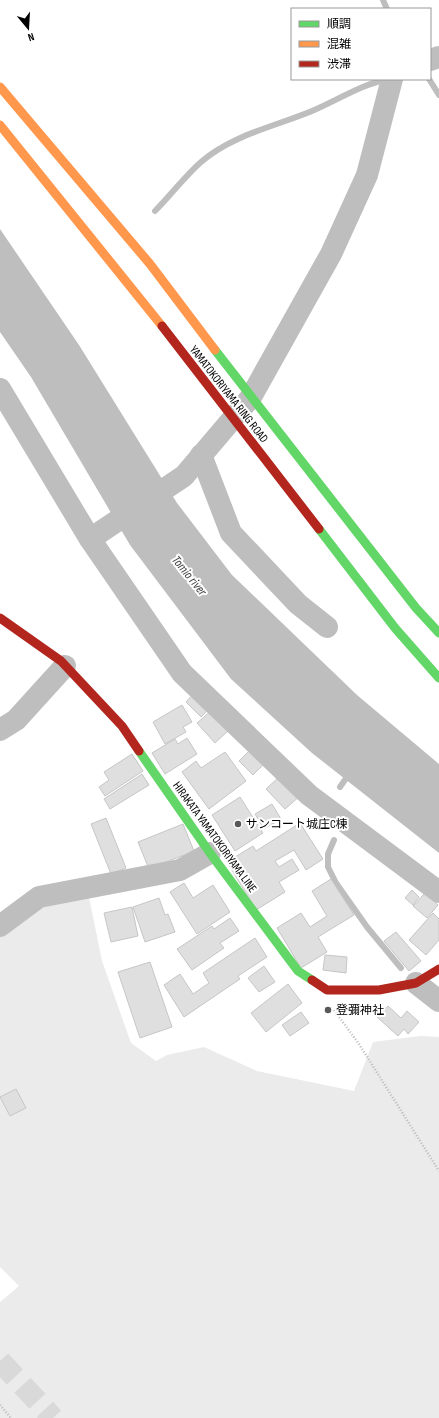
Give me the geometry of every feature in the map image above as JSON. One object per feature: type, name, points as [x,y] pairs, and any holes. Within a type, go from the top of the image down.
[{"type":"main road","name":"YAMATOKORIYAMA RING ROAD","points":[[0,87],[150,264],[251,397],[416,608],[439,633]]},
{"type":"main road","name":"YAMATOKORIYAMA RING ROAD","points":[[0,125],[127,281],[390,622],[439,678]]},
{"type":"main road","name":"HIRAKATA YAMATOKORIYAMA LINE","points":[[0,618],[65,666],[122,726],[210,852],[298,971],[327,990],[379,990],[416,983],[439,969]]},
{"type":"street","points":[[90,539],[184,476],[251,397],[332,254],[364,182],[392,81]]},
{"type":"street","points":[[0,389],[90,539],[182,673],[309,795],[439,892]]},
{"type":"street","points":[[201,455],[231,533],[298,604],[327,626]]},
{"type":"street","points":[[0,730],[16,720],[65,666]]},
{"type":"street","points":[[0,926],[39,897],[180,870],[210,852]]},
{"type":"street","points":[[416,983],[439,1001]]},
{"type":"path","points":[[335,1012],[359,1044],[439,1171]]},
{"type":"path","points":[[0,1406],[11,1418]]},
{"type":"shaded area","points":[[89,897],[102,961],[131,1043],[156,1061],[167,1055],[204,1047],[257,1071],[354,1091],[373,1042],[420,1036],[439,1037],[439,1418],[0,1418],[0,1302],[19,1286],[0,1267],[0,930],[28,909]]},
{"type":"water","name":"Tomio river","points":[[0,229],[79,345],[177,503],[232,575],[357,695],[439,764],[439,853],[312,753],[231,679],[130,545],[31,377],[0,332]]},
{"type":"building","points":[[195,692],[211,707],[201,717],[186,702]]},
{"type":"building","points":[[182,705],[192,722],[183,727],[186,732],[165,744],[153,722]]},
{"type":"building","points":[[212,710],[229,730],[215,743],[197,723]]},
{"type":"building","points":[[187,738],[197,754],[165,774],[152,753],[175,739],[178,744]]},
{"type":"building","points":[[253,747],[267,761],[253,775],[239,761]]},
{"type":"building","points":[[225,752],[246,781],[209,809],[182,772],[196,761],[201,768]]},
{"type":"building","points":[[132,754],[143,771],[105,796],[99,787],[109,780],[104,772]]},
{"type":"building","points":[[142,774],[149,785],[110,809],[104,799]]},
{"type":"building","points":[[280,776],[300,796],[285,809],[266,789]]},
{"type":"building","name":"サンコート城庄C棟","points":[[240,797],[263,833],[235,851],[212,815]]},
{"type":"building","points":[[272,804],[281,819],[264,829],[255,814]]},
{"type":"building","points":[[106,818],[126,868],[111,874],[91,824]]},
{"type":"building","points":[[300,823],[323,859],[306,870],[294,850],[275,861],[279,867],[292,859],[299,870],[279,882],[285,892],[256,910],[227,862],[253,846],[256,851]]},
{"type":"building","points":[[183,824],[194,851],[149,869],[138,842]]},
{"type":"building","points":[[331,879],[354,915],[318,937],[327,952],[301,968],[277,928],[301,913],[310,927],[327,916],[312,891]]},
{"type":"building","points":[[184,883],[193,898],[213,885],[230,912],[197,934],[170,892]]},
{"type":"building","points":[[412,890],[419,897],[413,905],[405,898]]},
{"type":"building","points":[[425,893],[438,905],[427,918],[413,906]]},
{"type":"building","points":[[159,898],[165,915],[168,914],[175,932],[145,942],[133,907]]},
{"type":"building","points":[[132,907],[138,936],[111,942],[104,913]]},
{"type":"building","points":[[433,913],[439,919],[439,940],[426,955],[409,940]]},
{"type":"building","points":[[230,918],[239,931],[220,943],[224,948],[192,970],[177,949],[212,926],[214,929]]},
{"type":"building","points":[[396,932],[421,961],[409,971],[384,941]]},
{"type":"building","points":[[255,938],[267,957],[238,976],[240,979],[184,1017],[164,985],[180,974],[193,994],[209,983],[203,973]]},
{"type":"building","points":[[325,955],[347,957],[346,973],[323,970]]},
{"type":"building","points":[[150,962],[172,1027],[140,1038],[118,972]]},
{"type":"building","points":[[264,966],[275,982],[259,992],[248,978]]},
{"type":"building","points":[[288,984],[302,1003],[266,1032],[251,1013]]},
{"type":"building","points":[[388,1006],[401,1018],[407,1011],[419,1022],[408,1034],[404,1029],[398,1036],[377,1017]]},
{"type":"building","points":[[301,1012],[309,1023],[290,1036],[282,1025]]},
{"type":"building","points":[[16,1089],[26,1108],[10,1116],[0,1097]]},
{"type":"waterway","points":[[383,0],[387,8]]},
{"type":"waterway","points":[[155,211],[195,167],[226,145],[255,132],[312,111],[368,85],[385,80]]},
{"type":"waterway","points":[[430,80],[439,95]]},
{"type":"waterway","points":[[340,787],[349,774]]},
{"type":"waterway","points":[[334,840],[328,854],[328,867],[336,883],[367,927],[401,968]]},
{"type":"tunnel","points":[[0,1361],[53,1418]]},
{"type":"traffic: fast","points":[[215,350],[416,608],[439,633]]},
{"type":"traffic: fast","points":[[319,529],[395,628],[439,678]]},
{"type":"traffic: fast","points":[[139,751],[210,853],[298,971],[312,980]]},
{"type":"traffic: slow","points":[[0,87],[150,264],[215,350]]},
{"type":"traffic: slow","points":[[0,125],[162,326]]},
{"type":"traffic: jam","points":[[162,326],[319,529]]},
{"type":"traffic: jam","points":[[0,618],[61,661],[122,726],[139,751]]},
{"type":"traffic: jam","points":[[312,980],[327,990],[379,990],[416,983],[439,969]]},
{"type":"place","name":"サンコート城庄C棟","points":[[238,824]]},
{"type":"place","name":"登彌神社","points":[[328,1010]]}]
